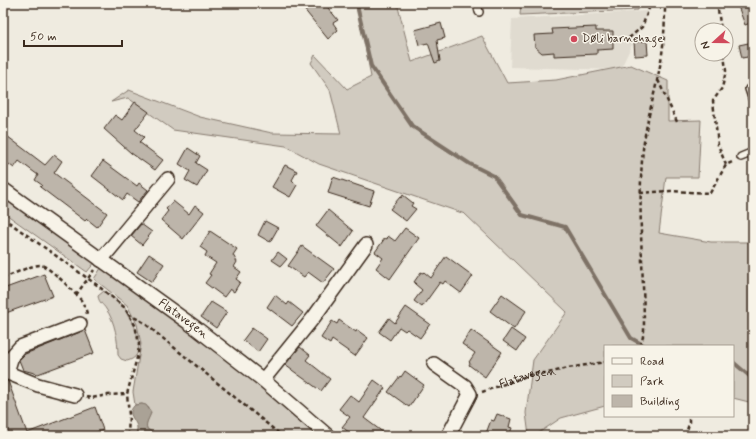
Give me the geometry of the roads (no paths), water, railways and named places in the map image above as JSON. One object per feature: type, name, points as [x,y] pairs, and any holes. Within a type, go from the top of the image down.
[{"type":"street","points":[[101,260],[168,179]]},
{"type":"street","name":"Flatavegen","points":[[3,189],[196,328],[263,380],[328,436]]},
{"type":"street","points":[[263,380],[314,317],[366,245]]},
{"type":"street","points":[[75,395],[38,385],[5,372],[12,356],[20,347],[80,324]]},
{"type":"street","points":[[434,364],[465,386],[470,394],[448,436]]},
{"type":"lane","points":[[478,3],[480,12]]},
{"type":"lane","points":[[749,90],[753,101]]},
{"type":"lane","points":[[741,157],[753,152]]},
{"type":"waterway","points":[[358,3],[358,10],[371,66],[412,126],[470,164],[494,176],[522,215],[565,227],[631,338],[643,345]]},
{"type":"waterway","points":[[734,363],[753,379]]},
{"type":"place","name":"Døli barnehage","points":[[574,39]]}]
